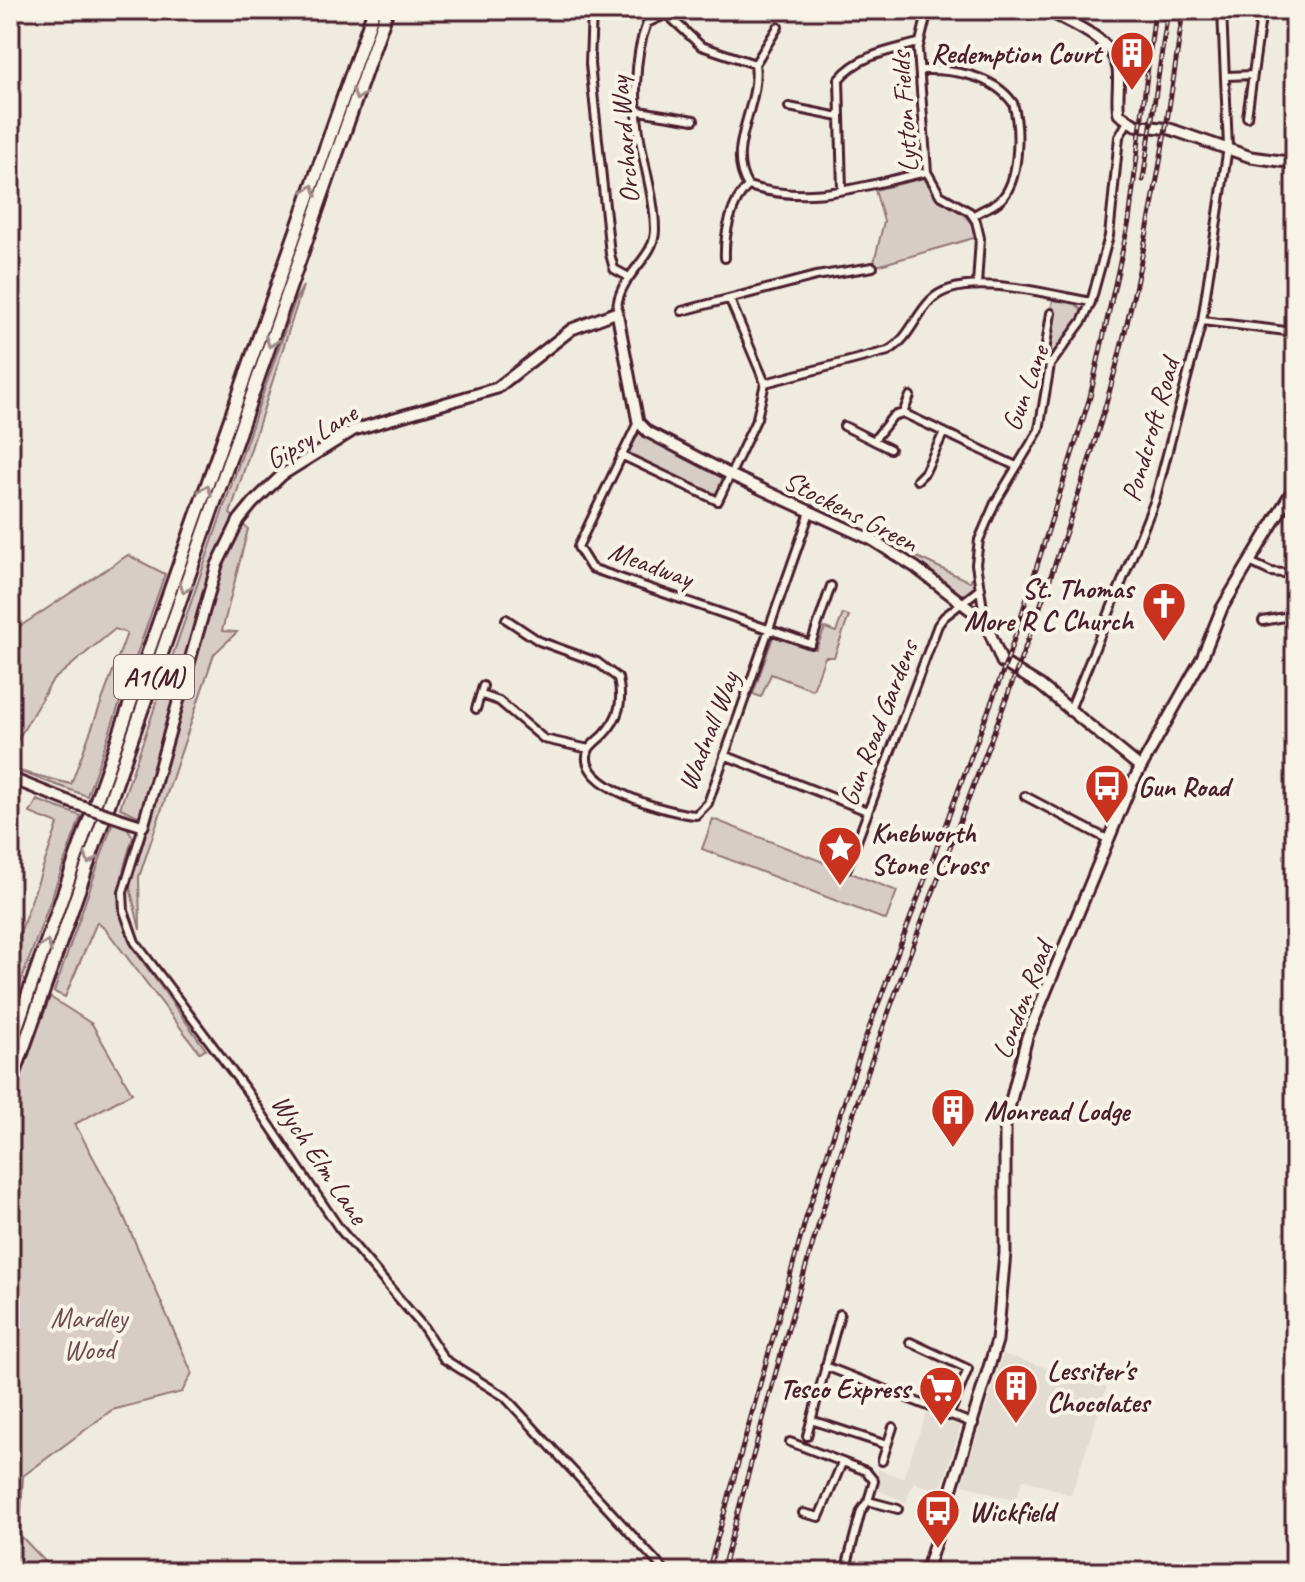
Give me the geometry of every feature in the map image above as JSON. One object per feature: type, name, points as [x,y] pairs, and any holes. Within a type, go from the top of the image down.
[{"type":"highway","name":"A1(M)","points":[[10,1046],[374,10]]},
{"type":"highway","name":"A1(M)","points":[[10,1086],[387,10]]},
{"type":"street","points":[[592,10],[590,64],[610,254],[614,269],[627,276],[617,312],[638,422]]},
{"type":"street","name":"Orchard Way","points":[[627,276],[649,249],[655,232],[639,111],[638,47],[647,23],[669,16],[676,10]]},
{"type":"street","name":"Lytton Fields","points":[[928,10],[918,43],[927,172],[940,195],[973,216]]},
{"type":"street","points":[[1047,10],[1064,14],[1112,53],[1117,63],[1117,107],[1127,123],[1170,129],[1251,157],[1295,163]]},
{"type":"street","name":"Pondcroft Road","points":[[1069,712],[1155,500],[1202,321],[1228,147],[1222,10]]},
{"type":"street","points":[[1247,117],[1262,10]]},
{"type":"street","points":[[669,16],[701,46],[755,64]]},
{"type":"street","points":[[748,186],[738,154],[755,99],[755,64],[778,27]]},
{"type":"street","points":[[842,190],[839,79],[848,69],[868,57],[918,43]]},
{"type":"street","points":[[921,70],[951,70],[971,75],[1003,92],[1013,103],[1017,143],[1008,189],[998,202],[973,216],[980,238],[977,285]]},
{"type":"street","points":[[1226,76],[1253,75]]},
{"type":"street","points":[[789,107],[839,117]]},
{"type":"street","points":[[639,111],[694,120]]},
{"type":"street","name":"Gun Lane","points":[[985,621],[976,554],[979,540],[1016,466],[1039,430],[1050,365],[1083,320],[1091,302],[1109,236],[1119,137],[1127,123]]},
{"type":"street","points":[[748,186],[767,192],[821,197],[927,172]]},
{"type":"street","points":[[725,258],[728,228],[741,195],[748,186]]},
{"type":"street","points":[[682,311],[816,276],[873,267]]},
{"type":"street","points":[[765,383],[888,351],[905,339],[937,294],[954,286],[977,285],[1091,302]]},
{"type":"street","points":[[621,455],[718,501],[762,406],[765,383],[730,300]]},
{"type":"street","name":"Gipsy Lane","points":[[143,826],[217,565],[239,520],[253,503],[282,475],[354,430],[497,388],[572,329],[617,312]]},
{"type":"street","points":[[1050,365],[1044,358],[1051,313]]},
{"type":"street","points":[[1202,321],[1295,332]]},
{"type":"street","points":[[903,413],[910,396]]},
{"type":"street","points":[[874,440],[893,416],[903,413],[1016,466]]},
{"type":"street","name":"Meadway","points":[[638,422],[578,547],[591,568],[811,644],[831,586]]},
{"type":"street","name":"Stockens Green","points":[[638,422],[648,432],[731,475],[872,540],[963,602],[985,621]]},
{"type":"street","points":[[844,426],[890,449]]},
{"type":"street","points":[[917,480],[925,472],[944,432]]},
{"type":"street","name":"London Road","points":[[926,1572],[974,1424],[997,1341],[1004,1296],[1003,1147],[1010,1095],[1027,1037],[1140,767],[1202,658],[1222,608],[1252,563],[1295,486]]},
{"type":"street","name":"Wadnall Way","points":[[589,749],[588,759],[594,772],[611,790],[688,815],[696,815],[708,803],[810,512]]},
{"type":"street","points":[[1252,563],[1271,572],[1295,574]]},
{"type":"street","name":"Gun Road Gardens","points":[[847,868],[938,625],[981,588]]},
{"type":"street","points":[[1263,621],[1295,615]]},
{"type":"street","points":[[482,695],[499,701],[544,739],[589,749],[619,713],[622,699],[618,678],[597,662],[539,641],[506,619]]},
{"type":"street","points":[[985,621],[1002,662],[1040,685],[1069,712],[1115,744],[1140,767]]},
{"type":"street","points":[[476,709],[483,686]]},
{"type":"street","points":[[724,755],[867,811]]},
{"type":"street","points":[[10,778],[143,826]]},
{"type":"street","points":[[1025,796],[1109,840]]},
{"type":"street","name":"Wych Elm Lane","points":[[143,826],[123,892],[124,911],[135,942],[246,1090],[339,1228],[424,1328],[444,1359],[505,1397],[666,1572]]},
{"type":"street","points":[[807,1436],[840,1314]]},
{"type":"street","points":[[910,1342],[968,1369],[949,1416]]},
{"type":"street","points":[[825,1366],[974,1424]]},
{"type":"street","points":[[811,1420],[887,1445]]},
{"type":"street","points":[[882,1461],[893,1427]]},
{"type":"street","points":[[790,1442],[866,1471],[872,1477],[874,1485],[861,1511],[845,1572]]},
{"type":"street","points":[[803,1513],[819,1517],[842,1463]]},
{"type":"street","points":[[868,1501],[898,1509]]},
{"type":"shaded area","points":[[1003,1354],[1107,1387],[1071,1495],[1023,1479],[1015,1501],[962,1484]]},
{"type":"shaded area","points":[[926,1414],[961,1425],[940,1492],[914,1482],[906,1502],[875,1489],[878,1469],[903,1478]]},
{"type":"green space","points":[[924,178],[937,194],[968,219],[977,237],[873,267],[884,221],[875,190]]},
{"type":"green space","points":[[303,286],[230,514],[248,529],[222,631],[237,632],[214,654],[139,877],[140,930],[129,883],[150,821],[120,808],[295,301]]},
{"type":"green space","points":[[1053,300],[1075,303],[1083,312],[1050,359],[1047,357],[1055,311],[1051,308]]},
{"type":"green space","points":[[639,433],[727,477],[717,497],[670,477],[628,454]]},
{"type":"green space","points":[[128,555],[165,574],[87,796],[15,770],[71,784],[127,633],[115,629],[52,681],[10,753],[10,633]]},
{"type":"green space","points":[[915,556],[970,582],[974,572],[976,587],[969,594],[959,594],[913,562]]},
{"type":"green space","points":[[843,614],[849,616],[834,657],[825,657],[813,690],[771,674],[761,697],[753,694],[773,637],[779,636],[816,649],[825,628],[836,632]]},
{"type":"green space","points":[[37,800],[81,816],[10,1012],[10,949],[14,950],[58,824],[30,813]]},
{"type":"green space","points":[[713,819],[897,891],[886,920],[702,849]]},
{"type":"green space","points":[[113,822],[126,826],[133,837],[120,893],[123,919],[133,948],[206,1050],[199,1052],[97,922],[65,997],[54,992]]},
{"type":"green space","name":"Mardley Wood","points":[[50,997],[92,1024],[132,1093],[75,1124],[118,1203],[192,1373],[182,1392],[112,1410],[23,1476],[20,1535],[55,1572],[10,1572],[10,1105]]},
{"type":"railway","points":[[708,1572],[806,1218],[865,1039],[1008,658],[1090,397],[1129,221],[1155,10]]},
{"type":"railway","points":[[1143,180],[1168,10]]},
{"type":"railway","points":[[722,1572],[794,1307],[855,1110],[1054,566],[1106,404],[1152,208],[1183,10]]},
{"type":"place","name":"Redemption Court","points":[[1132,92]]},
{"type":"place","name":"St. Thomas More R C Church","points":[[1164,643]]},
{"type":"place","name":"Gun Road","points":[[1107,825]]},
{"type":"place","name":"Knebworth Stone Cross","points":[[840,887]]},
{"type":"place","name":"Monread Lodge","points":[[953,1149]]},
{"type":"place","name":"Lessiter's Chocolates","points":[[1016,1425]]},
{"type":"place","name":"Tesco Express","points":[[941,1427]]},
{"type":"place","name":"Wickfield","points":[[938,1550]]}]
